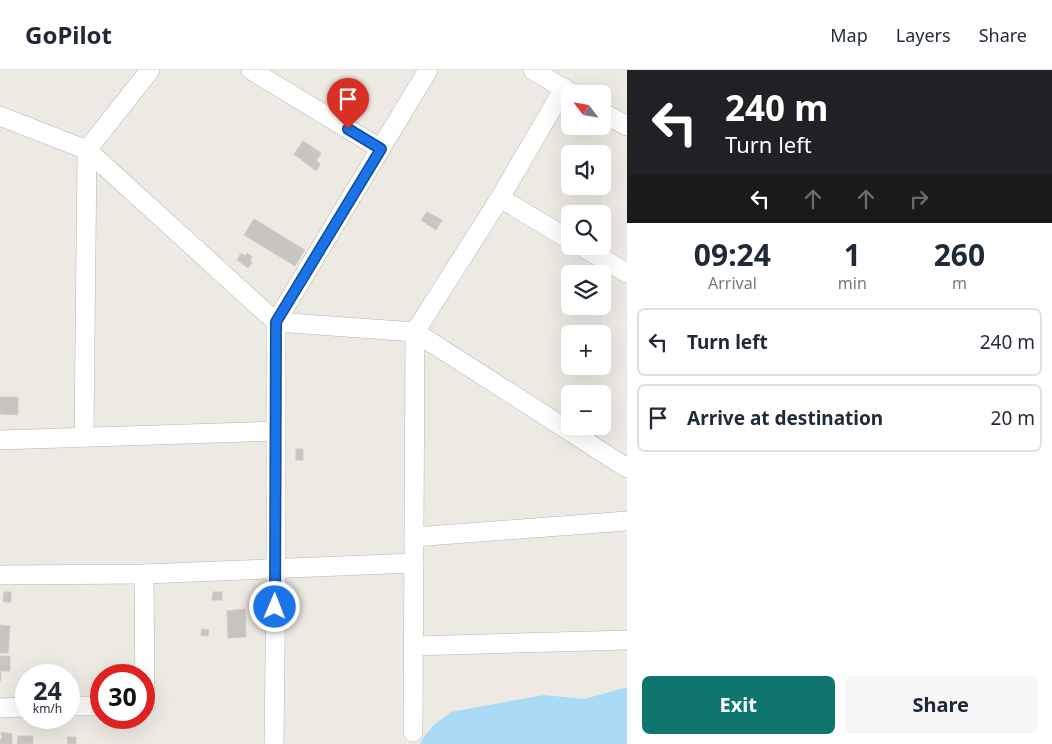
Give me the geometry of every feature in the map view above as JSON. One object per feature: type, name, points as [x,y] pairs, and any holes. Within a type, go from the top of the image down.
[{"type":"street","points":[[84,437],[87,150],[150,70]]},
{"type":"street","points":[[252,70],[381,149]]},
{"type":"street","points":[[274,744],[276,322],[428,70]]},
{"type":"street","points":[[533,70],[561,86]]},
{"type":"street","points":[[413,732],[415,332],[561,103]]},
{"type":"street","points":[[0,116],[87,150],[276,322],[415,332],[627,468]]},
{"type":"street","points":[[611,117],[627,126]]},
{"type":"street","points":[[500,198],[561,235]]},
{"type":"street","points":[[596,255],[627,273]]},
{"type":"street","points":[[0,440],[276,431]]},
{"type":"street","points":[[414,537],[627,521]]},
{"type":"street","points":[[0,575],[144,574],[414,563]]},
{"type":"street","points":[[144,574],[145,664]]},
{"type":"street","points":[[413,646],[627,640]]},
{"type":"street","points":[[0,708],[15,707]]},
{"type":"water","points":[[627,689],[627,744],[420,744],[435,724],[451,712],[544,695],[584,699]]},
{"type":"building","points":[[303,141],[321,153],[312,168],[294,154]]},
{"type":"building","points":[[316,161],[320,164],[316,171],[312,168]]},
{"type":"building","points":[[427,212],[442,220],[436,230],[421,220]]},
{"type":"building","points":[[254,219],[305,250],[295,266],[244,235]]},
{"type":"building","points":[[241,253],[245,256],[247,253],[252,257],[250,261],[252,262],[248,268],[237,260]]},
{"type":"building","points":[[0,397],[18,397],[18,415],[0,414]]},
{"type":"building","points":[[296,449],[303,449],[303,460],[296,460]]},
{"type":"building","points":[[4,592],[11,592],[11,602],[3,602]]},
{"type":"building","points":[[213,592],[222,592],[222,600],[212,600]]},
{"type":"building","points":[[245,609],[246,637],[228,638],[227,611]]},
{"type":"building","points":[[0,625],[10,626],[8,653],[0,653]]},
{"type":"building","points":[[202,629],[209,630],[208,636],[201,635]]},
{"type":"building","points":[[0,656],[10,656],[10,671],[1,671],[1,681],[0,681]]},
{"type":"building","points":[[1,732],[12,734],[12,744],[0,744],[0,739],[2,739]]},
{"type":"building","points":[[18,736],[33,736],[33,744],[17,744]]},
{"type":"building","points":[[67,737],[76,737],[76,744],[68,744]]},
{"type":"route","points":[[275,607],[276,322],[381,149],[348,129]]}]
